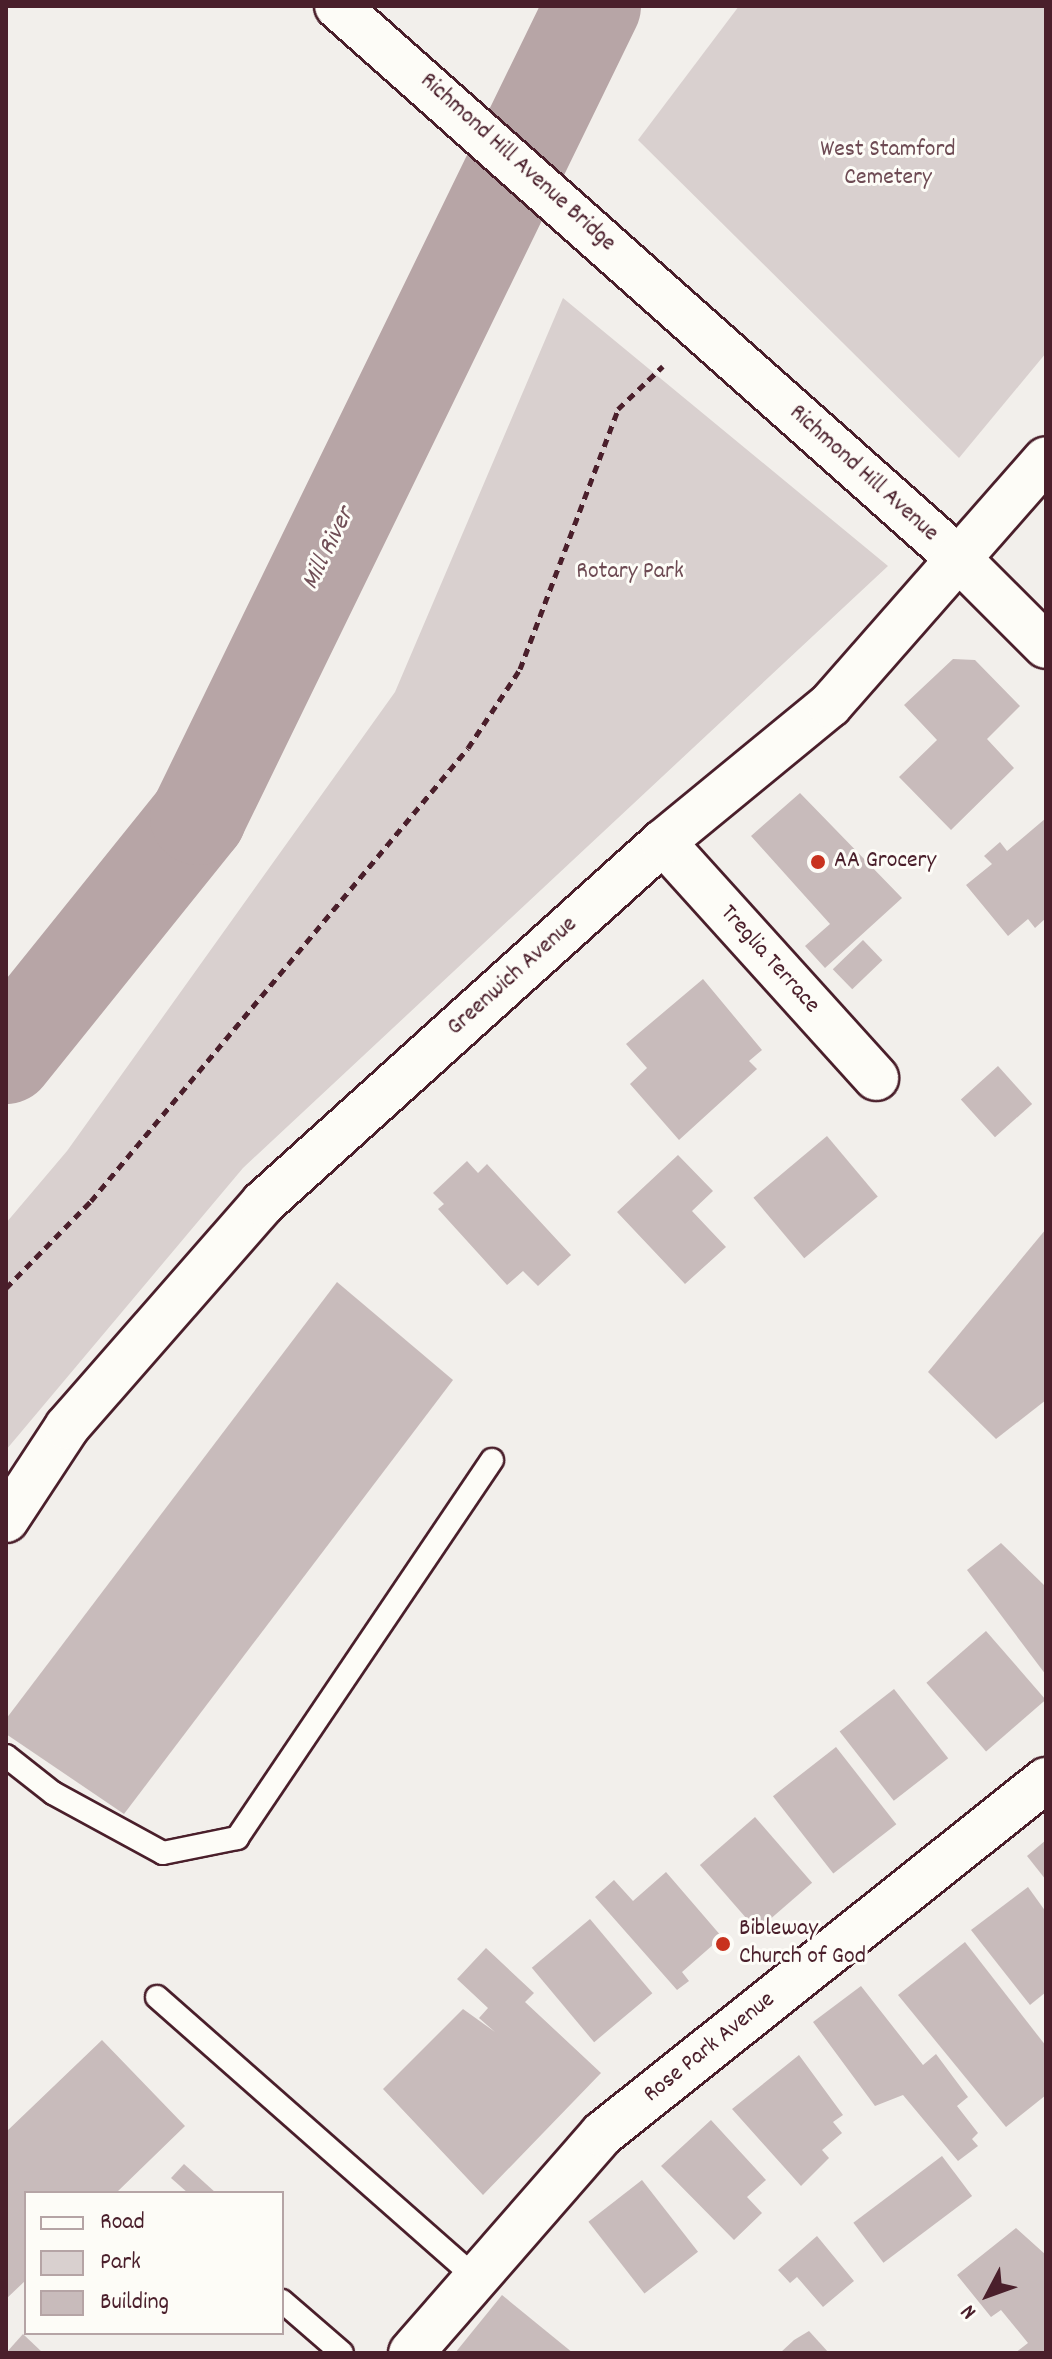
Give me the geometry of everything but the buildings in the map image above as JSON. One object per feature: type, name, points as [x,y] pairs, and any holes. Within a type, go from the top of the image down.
[{"type":"street","name":"Richmond Hill Avenue Bridge","points":[[347,13],[676,306]]},
{"type":"street","name":"Richmond Hill Avenue","points":[[676,306],[961,561],[1046,646]]},
{"type":"street","name":"Greenwich Avenue","points":[[6,1520],[67,1427],[263,1203],[663,842],[830,705],[961,561],[1046,459]]},
{"type":"street","name":"Treglia Terrace","points":[[663,842],[876,1078]]},
{"type":"street","name":"Rose Park Avenue","points":[[411,2353],[474,2276],[602,2134],[1046,1780]]},
{"type":"lane","points":[[6,1756],[53,1793],[163,1853],[237,1838],[492,1460]]},
{"type":"lane","points":[[157,1997],[474,2276]]},
{"type":"lane","points":[[284,2303],[342,2353]]},
{"type":"path","points":[[6,1288],[91,1201],[468,748],[520,669],[618,409],[663,366]]},
{"type":"green space","name":"West Stamford Cemetery","points":[[739,6],[1046,6],[1046,353],[959,458],[638,140]]},
{"type":"green space","name":"Rotary Park","points":[[563,298],[888,566],[243,1168],[6,1450],[6,1223],[67,1151],[395,692]]},
{"type":"waterway","name":"Mill River","points":[[6,1056],[198,817],[593,6]]},
{"type":"place","name":"AA Grocery","points":[[818,862]]},
{"type":"place","name":"Bibleway Church of God","points":[[723,1944]]}]
